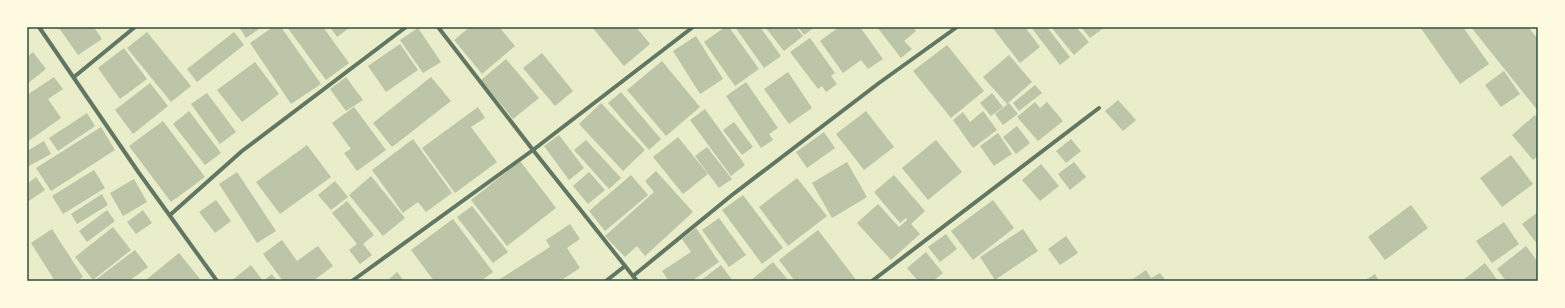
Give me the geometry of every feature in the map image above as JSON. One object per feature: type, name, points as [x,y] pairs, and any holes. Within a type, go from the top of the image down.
[{"type":"street","points":[[39,27],[139,173],[217,281]]},
{"type":"street","points":[[74,77],[136,27]]},
{"type":"street","points":[[170,215],[242,151],[406,27]]},
{"type":"street","points":[[438,27],[637,281]]},
{"type":"street","points":[[352,281],[533,150],[693,27]]},
{"type":"street","points":[[633,276],[732,195],[957,27]]},
{"type":"street","points":[[872,281],[1099,108]]},
{"type":"street","points":[[606,281],[625,266]]},
{"type":"building","points":[[94,27],[102,39],[78,55],[59,28]]},
{"type":"building","points":[[239,27],[262,27],[246,38]]},
{"type":"building","points":[[273,27],[281,27],[321,84],[291,104],[250,43]]},
{"type":"building","points":[[287,27],[323,27],[349,63],[326,80]]},
{"type":"building","points":[[330,27],[348,27],[349,28],[337,37]]},
{"type":"building","points":[[470,27],[499,27],[515,46],[482,74],[454,40]]},
{"type":"building","points":[[592,27],[636,27],[650,44],[624,66]]},
{"type":"building","points":[[725,27],[729,27],[759,69],[735,86],[704,42]]},
{"type":"building","points":[[735,27],[760,27],[781,56],[764,68]]},
{"type":"building","points":[[765,27],[796,27],[803,36],[784,51]]},
{"type":"building","points":[[798,27],[815,27],[804,35]]},
{"type":"building","points":[[839,27],[860,27],[883,59],[868,69],[861,60],[843,73],[820,41]]},
{"type":"building","points":[[877,27],[913,27],[916,31],[904,41],[912,49],[901,58]]},
{"type":"building","points":[[992,27],[1025,27],[1040,47],[1020,63]]},
{"type":"building","points":[[1031,27],[1047,27],[1070,57],[1060,65]]},
{"type":"building","points":[[1051,27],[1076,27],[1089,42],[1074,55]]},
{"type":"building","points":[[1081,27],[1105,27],[1090,38]]},
{"type":"building","points":[[1420,27],[1463,27],[1489,64],[1460,84]]},
{"type":"building","points":[[1471,27],[1528,27],[1538,39],[1538,111]]},
{"type":"building","points":[[418,28],[441,62],[423,73],[400,40]]},
{"type":"building","points":[[147,32],[191,86],[171,102],[127,48]]},
{"type":"building","points":[[234,32],[244,45],[197,82],[187,69]]},
{"type":"building","points":[[696,36],[723,79],[700,94],[673,51]]},
{"type":"building","points":[[810,38],[835,73],[831,76],[837,84],[826,92],[822,86],[818,89],[790,52]]},
{"type":"building","points":[[400,44],[418,70],[386,92],[368,66]]},
{"type":"building","points":[[947,45],[984,91],[951,118],[913,71]]},
{"type":"building","points":[[124,48],[147,79],[120,99],[98,68]]},
{"type":"building","points":[[33,52],[46,69],[27,84],[27,57]]},
{"type":"building","points":[[542,53],[573,91],[555,106],[523,68]]},
{"type":"building","points":[[1009,55],[1032,82],[1007,104],[983,77]]},
{"type":"building","points":[[506,59],[539,98],[513,119],[481,80]]},
{"type":"building","points":[[662,61],[700,107],[666,136],[627,90]]},
{"type":"building","points":[[255,62],[279,94],[242,122],[217,90]]},
{"type":"building","points":[[1504,71],[1520,94],[1501,107],[1485,85]]},
{"type":"building","points":[[788,72],[812,108],[789,124],[764,89]]},
{"type":"building","points":[[54,77],[63,89],[48,99],[61,118],[27,142],[27,95]]},
{"type":"building","points":[[346,77],[363,100],[346,111],[330,89]]},
{"type":"building","points":[[431,77],[451,101],[392,147],[373,123]]},
{"type":"building","points":[[746,82],[778,128],[769,134],[773,140],[761,148],[726,96]]},
{"type":"building","points":[[150,83],[168,106],[133,134],[115,110]]},
{"type":"building","points":[[1035,85],[1042,93],[1019,111],[1013,103]]},
{"type":"building","points":[[621,92],[661,139],[649,150],[608,103]]},
{"type":"building","points":[[207,93],[236,132],[220,144],[191,104]]},
{"type":"building","points":[[992,93],[1003,107],[991,116],[980,103]]},
{"type":"building","points":[[1118,100],[1136,120],[1123,131],[1105,111]]},
{"type":"building","points":[[1035,102],[1040,108],[1047,102],[1063,121],[1038,141],[1017,117]]},
{"type":"building","points":[[601,103],[645,150],[623,171],[579,124]]},
{"type":"building","points":[[1009,103],[1018,114],[1003,125],[995,114]]},
{"type":"building","points":[[354,107],[386,150],[357,171],[344,153],[351,149],[332,123]]},
{"type":"building","points":[[478,107],[485,118],[471,127],[497,162],[455,193],[422,148]]},
{"type":"building","points":[[705,109],[745,165],[731,176],[690,120]]},
{"type":"building","points":[[189,111],[221,153],[205,165],[173,124]]},
{"type":"building","points":[[866,111],[894,147],[864,170],[836,134]]},
{"type":"building","points":[[983,111],[997,130],[973,148],[953,120],[963,112],[970,122]]},
{"type":"building","points":[[87,113],[95,126],[58,151],[49,138]]},
{"type":"building","points":[[1535,115],[1538,119],[1538,156],[1533,160],[1512,135]]},
{"type":"building","points":[[163,121],[205,177],[171,202],[129,146]]},
{"type":"building","points":[[734,122],[753,147],[742,155],[723,130]]},
{"type":"building","points":[[1017,126],[1030,143],[1016,154],[1003,137]]},
{"type":"building","points":[[101,127],[115,150],[51,191],[36,168]]},
{"type":"building","points":[[824,132],[835,148],[807,168],[796,152]]},
{"type":"building","points":[[998,133],[1012,154],[994,166],[980,146]]},
{"type":"building","points":[[559,135],[584,168],[569,180],[544,146]]},
{"type":"building","points":[[678,137],[708,174],[683,194],[653,157]]},
{"type":"building","points":[[413,139],[452,193],[426,212],[418,202],[403,213],[372,170]]},
{"type":"building","points":[[1071,139],[1081,151],[1066,163],[1056,151]]},
{"type":"building","points":[[586,140],[621,178],[609,189],[574,150]]},
{"type":"building","points":[[936,140],[962,172],[928,200],[902,168]]},
{"type":"building","points":[[44,141],[51,154],[27,167],[27,151]]},
{"type":"building","points":[[307,145],[331,177],[280,214],[256,182]]},
{"type":"building","points":[[707,147],[732,179],[719,188],[695,156]]},
{"type":"building","points":[[1511,155],[1533,184],[1502,207],[1480,178]]},
{"type":"building","points":[[520,161],[556,208],[507,246],[471,200]]},
{"type":"building","points":[[847,162],[867,197],[832,218],[812,183]]},
{"type":"building","points":[[1074,162],[1086,177],[1070,190],[1058,174]]},
{"type":"building","points":[[1041,164],[1059,186],[1040,201],[1022,180]]},
{"type":"building","points":[[94,170],[105,188],[63,214],[52,196]]},
{"type":"building","points":[[656,171],[693,212],[645,256],[637,246],[625,257],[605,236],[654,192],[645,181]]},
{"type":"building","points":[[237,172],[276,231],[257,243],[219,184]]},
{"type":"building","points":[[589,172],[605,190],[588,204],[573,186]]},
{"type":"building","points":[[631,175],[648,195],[605,231],[589,211]]},
{"type":"building","points":[[894,175],[925,211],[911,224],[920,234],[891,260],[857,223],[878,204],[899,227],[907,220],[906,218],[900,223],[874,192]]},
{"type":"building","points":[[371,176],[405,218],[383,236],[349,195]]},
{"type":"building","points":[[36,177],[45,190],[29,201],[27,197],[27,184]]},
{"type":"building","points":[[797,178],[827,216],[788,246],[759,207]]},
{"type":"building","points":[[134,179],[147,202],[123,216],[110,193]]},
{"type":"building","points":[[335,181],[348,197],[331,210],[318,195]]},
{"type":"building","points":[[102,194],[108,205],[77,224],[71,214]]},
{"type":"building","points":[[743,195],[783,248],[762,264],[722,210]]},
{"type":"building","points":[[216,200],[231,221],[215,233],[199,212]]},
{"type":"building","points":[[993,200],[1014,228],[973,260],[951,231]]},
{"type":"building","points":[[347,201],[374,235],[363,244],[372,255],[360,264],[349,250],[357,244],[332,213]]},
{"type":"building","points":[[1411,205],[1428,228],[1385,260],[1368,237]]},
{"type":"building","points":[[472,206],[508,252],[493,263],[457,217]]},
{"type":"building","points":[[107,210],[115,221],[87,242],[79,231]]},
{"type":"building","points":[[143,210],[152,223],[136,234],[127,222]]},
{"type":"building","points":[[1538,212],[1538,245],[1522,224]]},
{"type":"building","points":[[719,218],[746,255],[729,267],[702,230]]},
{"type":"building","points":[[453,219],[493,272],[481,281],[434,281],[411,250]]},
{"type":"building","points":[[1504,222],[1519,244],[1492,263],[1476,241]]},
{"type":"building","points":[[570,224],[580,239],[567,248],[580,268],[560,281],[497,281],[550,247],[546,240]]},
{"type":"building","points":[[113,227],[131,250],[93,280],[75,257]]},
{"type":"building","points":[[696,228],[719,262],[692,281],[669,281],[662,271],[691,252],[682,239]]},
{"type":"building","points":[[52,229],[83,277],[77,281],[55,281],[31,243]]},
{"type":"building","points":[[1023,229],[1038,251],[995,280],[980,257]]},
{"type":"building","points":[[818,230],[857,281],[795,281],[779,260]]},
{"type":"building","points":[[946,234],[957,249],[940,262],[928,247]]},
{"type":"building","points":[[1066,236],[1078,253],[1060,265],[1048,249]]},
{"type":"building","points":[[282,240],[297,261],[318,246],[333,266],[313,281],[283,281],[263,254]]},
{"type":"building","points":[[1526,246],[1538,262],[1538,281],[1506,281],[1497,269]]},
{"type":"building","points":[[135,250],[148,267],[129,281],[94,281]]},
{"type":"building","points":[[926,252],[943,273],[933,281],[918,281],[907,268]]},
{"type":"building","points":[[179,253],[200,279],[197,281],[149,281],[147,279]]},
{"type":"building","points":[[773,262],[789,281],[750,281]]},
{"type":"building","points":[[1485,263],[1498,281],[1462,281]]},
{"type":"building","points":[[251,265],[263,281],[231,281]]},
{"type":"building","points":[[721,265],[733,281],[700,281]]},
{"type":"building","points":[[1146,270],[1151,278],[1160,273],[1166,281],[1130,281]]},
{"type":"building","points":[[397,272],[404,281],[387,281]]},
{"type":"building","points":[[272,274],[277,281],[263,281]]},
{"type":"building","points":[[1375,274],[1379,281],[1364,281]]}]
